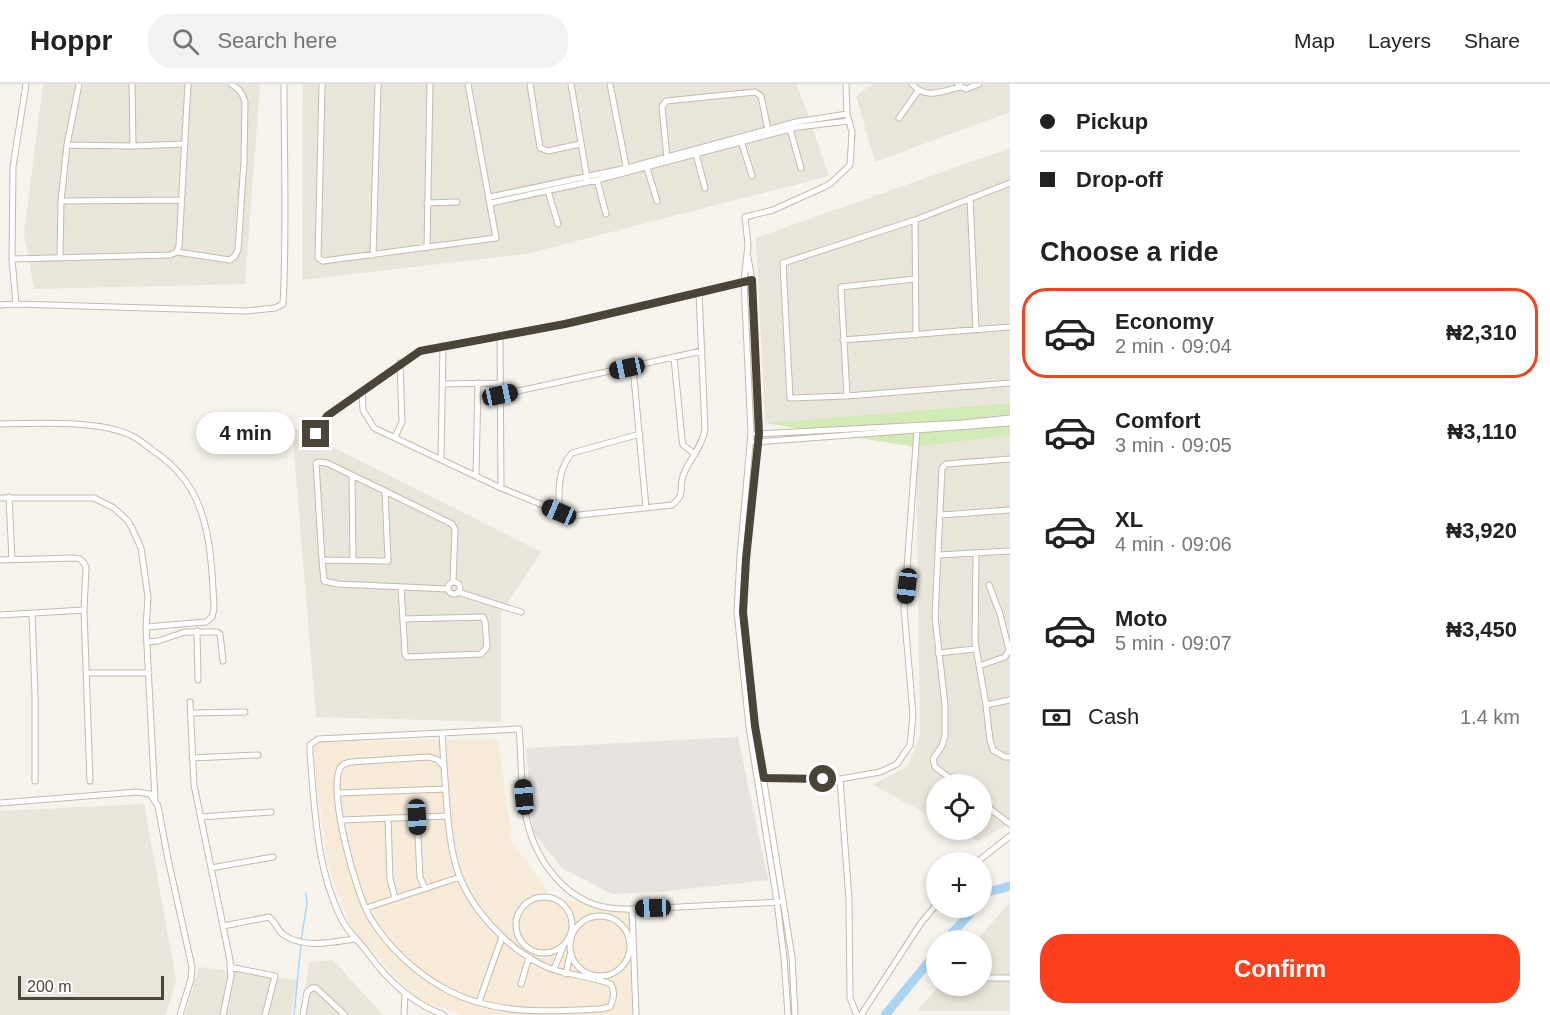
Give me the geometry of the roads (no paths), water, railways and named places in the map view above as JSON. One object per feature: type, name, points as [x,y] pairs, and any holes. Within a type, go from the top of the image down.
[{"type":"street","points":[[16,304],[12,259],[13,167],[26,84]]},
{"type":"street","points":[[60,258],[61,201],[67,145],[79,84]]},
{"type":"street","points":[[132,84],[133,146]]},
{"type":"street","points":[[177,252],[188,84]]},
{"type":"street","points":[[12,259],[170,255],[177,252],[230,260],[238,250],[245,102],[239,89],[231,84]]},
{"type":"street","points":[[0,305],[246,311],[275,308],[283,304],[286,231],[284,84]]},
{"type":"street","points":[[322,84],[318,258],[323,261],[494,239],[496,234],[468,84]]},
{"type":"street","points":[[373,255],[378,84]]},
{"type":"street","points":[[426,248],[430,84]]},
{"type":"street","points":[[530,84],[540,148],[548,151],[580,144]]},
{"type":"street","points":[[571,84],[588,179]]},
{"type":"street","points":[[610,84],[627,170]]},
{"type":"street","points":[[795,1015],[792,957],[761,778],[743,612],[746,559],[759,442],[752,280],[747,256],[745,217],[773,210],[824,187],[850,165],[852,132],[848,118],[846,84]]},
{"type":"street","points":[[912,84],[918,91],[931,94],[959,86],[966,88],[979,84]]},
{"type":"street","points":[[899,118],[918,91]]},
{"type":"street","points":[[668,160],[662,107],[663,103],[670,100],[755,92],[761,96],[769,132]]},
{"type":"street","points":[[490,200],[627,170],[769,132],[848,118]]},
{"type":"street","points":[[696,153],[742,144],[796,122],[848,118]]},
{"type":"street","points":[[790,129],[801,168]]},
{"type":"street","points":[[67,145],[185,144]]},
{"type":"street","points":[[742,144],[752,176]]},
{"type":"street","points":[[696,153],[705,188]]},
{"type":"street","points":[[490,200],[548,191],[588,179],[597,180],[627,170],[647,168],[668,160]]},
{"type":"street","points":[[647,168],[657,201]]},
{"type":"street","points":[[597,180],[606,214]]},
{"type":"street","points":[[1010,183],[915,220],[783,263],[790,398],[847,396],[1010,383]]},
{"type":"street","points":[[548,191],[558,224]]},
{"type":"street","points":[[970,198],[976,330]]},
{"type":"street","points":[[61,201],[181,200]]},
{"type":"street","points":[[427,203],[457,202]]},
{"type":"street","points":[[915,220],[916,335]]},
{"type":"street","points":[[747,256],[744,281],[751,434],[737,612],[749,727],[761,778]]},
{"type":"street","points":[[847,396],[841,286],[915,279]]},
{"type":"street","points":[[316,434],[327,416],[420,351],[565,324],[752,280]]},
{"type":"street","points":[[362,391],[363,410],[374,428],[501,488],[559,512],[570,516],[672,505],[682,493],[683,476],[704,438],[699,293]]},
{"type":"street","points":[[843,340],[1010,327]]},
{"type":"street","points":[[500,336],[501,488]]},
{"type":"street","points":[[441,459],[443,346]]},
{"type":"street","points":[[500,395],[702,351]]},
{"type":"street","points":[[674,358],[683,445],[694,454]]},
{"type":"street","points":[[395,437],[402,422],[400,363]]},
{"type":"street","points":[[633,367],[646,508]]},
{"type":"street","points":[[477,475],[478,383]]},
{"type":"street","points":[[442,384],[500,383]]},
{"type":"street","points":[[751,434],[1010,420]]},
{"type":"street","points":[[750,442],[917,431],[1010,420]]},
{"type":"street","points":[[0,424],[52,423],[111,430],[132,436],[168,461],[181,474],[196,502],[210,548],[214,609],[212,617],[206,622],[146,627]]},
{"type":"street","points":[[761,778],[840,779],[889,769],[897,764],[910,745],[913,715],[904,609],[917,431]]},
{"type":"street","points":[[559,512],[561,469],[572,453],[640,435]]},
{"type":"street","points":[[944,774],[933,763],[945,736],[945,705],[935,617],[943,466],[1010,459]]},
{"type":"street","points":[[453,582],[455,529],[452,524],[327,463],[316,463],[324,581],[338,584],[448,590],[452,594],[458,592],[521,612]]},
{"type":"street","points":[[352,476],[354,560]]},
{"type":"street","points":[[322,560],[388,561],[385,491]]},
{"type":"street","points":[[0,498],[86,497],[104,502],[122,515],[132,528],[141,548],[148,597],[146,627],[155,799],[161,816],[192,967],[191,979],[180,1015]]},
{"type":"street","points":[[9,498],[12,560]]},
{"type":"street","points":[[941,514],[1010,510]]},
{"type":"street","points":[[938,555],[1010,551]]},
{"type":"street","points":[[976,553],[975,649],[991,745],[993,750],[1005,757],[1010,757]]},
{"type":"street","points":[[0,560],[79,558],[84,562],[86,567],[84,610],[90,781]]},
{"type":"street","points":[[448,590],[449,583],[453,582]]},
{"type":"street","points":[[453,582],[459,584],[458,592]]},
{"type":"street","points":[[979,666],[1005,657],[1010,650],[989,585]]},
{"type":"street","points":[[401,587],[405,654],[407,657],[481,654],[487,647],[483,617],[403,619]]},
{"type":"street","points":[[0,615],[84,610]]},
{"type":"street","points":[[32,613],[35,781]]},
{"type":"street","points":[[197,631],[198,680]]},
{"type":"street","points":[[147,642],[158,641],[185,632],[219,633],[223,661]]},
{"type":"street","points":[[938,653],[975,649]]},
{"type":"street","points":[[87,673],[149,673]]},
{"type":"street","points":[[986,705],[1010,700]]},
{"type":"street","points":[[190,702],[194,785],[230,967],[223,1015]]},
{"type":"street","points":[[191,713],[245,712]]},
{"type":"street","points":[[444,1015],[415,1001],[382,974],[343,921],[327,887],[317,831],[310,745],[318,739],[519,729],[526,820],[535,844],[546,863],[560,883],[576,896],[594,905],[632,909],[781,902]]},
{"type":"street","points":[[442,733],[450,840],[460,877],[473,901],[502,937],[530,957],[566,974],[611,984],[614,998],[610,1006],[600,1009],[530,1011],[479,1002],[449,991],[428,978],[391,946],[359,894],[341,820],[338,793],[339,769],[343,764],[351,762],[429,757],[438,760],[444,767]]},
{"type":"street","points":[[192,758],[258,754]]},
{"type":"street","points":[[840,779],[849,900],[850,998],[859,1015],[926,916]]},
{"type":"street","points":[[338,793],[446,789]]},
{"type":"street","points":[[0,803],[137,792],[150,794],[155,799]]},
{"type":"street","points":[[992,810],[1010,824]]},
{"type":"street","points":[[201,817],[271,812]]},
{"type":"street","points":[[341,820],[448,816]]},
{"type":"street","points":[[417,817],[420,877],[424,888]]},
{"type":"street","points":[[388,818],[390,879],[395,898]]},
{"type":"street","points":[[990,852],[1010,836]]},
{"type":"street","points":[[211,868],[273,856]]},
{"type":"street","points":[[366,908],[460,877]]},
{"type":"street","points":[[554,969],[563,946],[569,938],[572,925],[566,908],[551,898],[533,899],[519,912],[516,930],[525,946],[557,960]]},
{"type":"street","points":[[781,902],[788,1015]]},
{"type":"street","points":[[632,909],[636,1015]]},
{"type":"street","points":[[566,974],[570,941],[579,924],[597,916],[607,917],[624,928],[628,937],[629,951],[626,960],[612,974],[592,975],[568,965]]},
{"type":"street","points":[[223,926],[269,917],[276,923],[282,934],[301,941],[332,942],[355,939]]},
{"type":"street","points":[[479,1002],[502,937]]},
{"type":"street","points":[[542,953],[555,951],[563,946]]},
{"type":"street","points":[[570,951],[573,960],[583,971]]},
{"type":"street","points":[[521,984],[530,957]]},
{"type":"street","points":[[230,967],[275,976],[265,1015]]},
{"type":"street","points":[[992,978],[1010,978]]},
{"type":"street","points":[[303,1015],[307,992],[312,988],[316,988],[345,1015]]},
{"type":"street","points":[[404,1015],[405,993]]},
{"type":"waterway","points":[[992,891],[1010,886]]},
{"type":"waterway","points":[[301,940],[307,904],[306,893]]},
{"type":"waterway","points":[[955,930],[966,918]]},
{"type":"waterway","points":[[294,1015],[301,944]]},
{"type":"waterway","points":[[885,1015],[926,965]]}]
